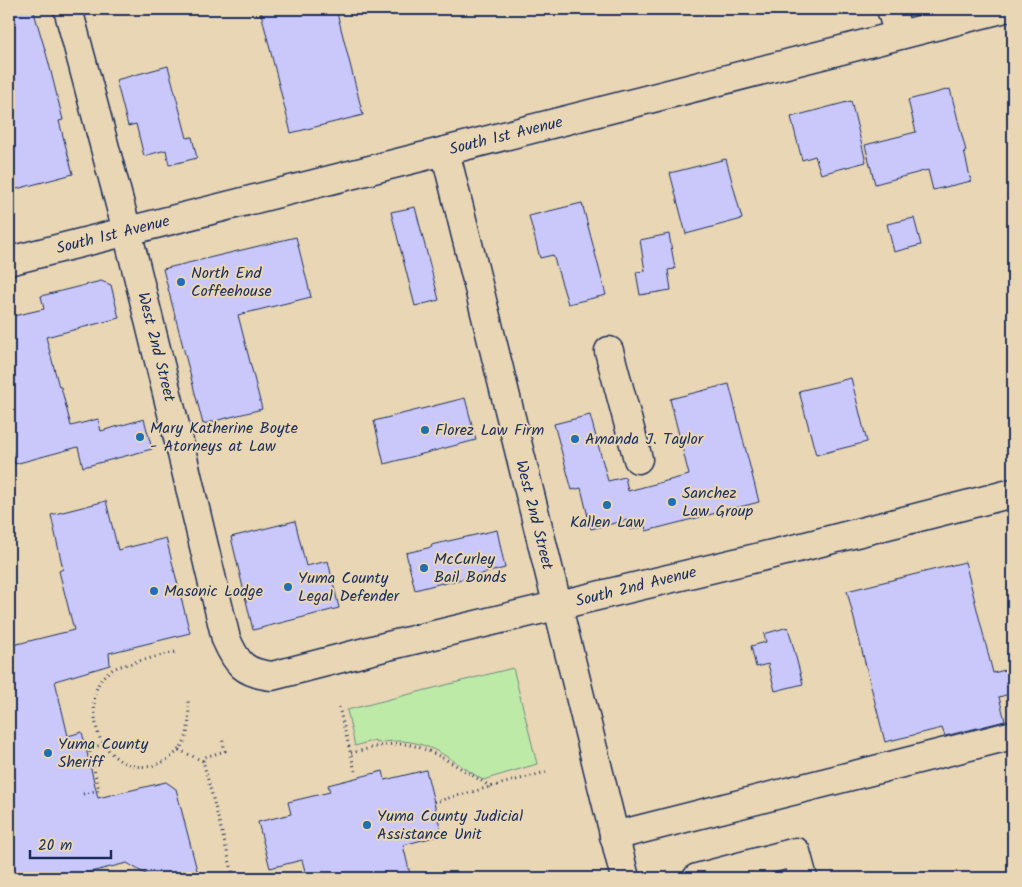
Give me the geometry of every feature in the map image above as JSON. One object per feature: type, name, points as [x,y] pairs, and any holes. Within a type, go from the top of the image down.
[{"type":"street","name":"West 2nd Street","points":[[68,9],[127,231],[226,639],[232,655],[242,666],[258,674]]},
{"type":"street","points":[[891,9],[900,35]]},
{"type":"street","name":"South 1st Avenue","points":[[9,261],[1002,9]]},
{"type":"street","name":"West 2nd Street","points":[[444,152],[625,878]]},
{"type":"street","points":[[608,351],[638,459]]},
{"type":"street","name":"South 2nd Avenue","points":[[258,674],[272,676],[388,646],[802,547],[1013,493]]},
{"type":"street","points":[[614,836],[1013,735]]},
{"type":"street","points":[[697,878],[796,852],[803,878]]},
{"type":"path","points":[[176,652],[120,666],[108,672],[100,682],[94,697],[99,735],[110,752],[127,764],[155,765],[168,759],[179,750],[185,739],[188,727],[188,699]]},
{"type":"path","points":[[339,707],[355,771]]},
{"type":"path","points":[[202,761],[205,757],[225,752],[222,736]]},
{"type":"path","points":[[84,794],[99,790],[89,749],[104,744]]},
{"type":"path","points":[[351,753],[390,744],[406,744],[420,747],[491,787]]},
{"type":"path","points":[[179,750],[202,761],[234,878]]},
{"type":"path","points":[[434,802],[546,772]]},
{"type":"green space","points":[[513,668],[537,764],[483,780],[443,754],[411,742],[376,743],[375,740],[355,746],[347,710]]},
{"type":"building","points":[[9,9],[33,9],[63,120],[59,121],[73,174],[9,191]]},
{"type":"building","points":[[260,9],[336,9],[363,115],[291,133]]},
{"type":"building","points":[[168,66],[187,138],[192,137],[197,158],[169,165],[166,150],[144,156],[136,124],[128,126],[116,80]]},
{"type":"building","points":[[950,89],[966,151],[964,151],[971,181],[933,190],[928,170],[875,184],[865,145],[916,132],[908,100]]},
{"type":"building","points":[[851,101],[866,162],[821,174],[815,156],[802,160],[791,117]]},
{"type":"building","points":[[726,159],[742,219],[686,234],[670,173]]},
{"type":"building","points":[[582,203],[606,295],[568,304],[553,255],[540,258],[529,216]]},
{"type":"building","points":[[415,207],[439,300],[415,306],[391,212]]},
{"type":"building","points":[[914,218],[921,245],[894,252],[887,224]]},
{"type":"building","points":[[669,234],[675,269],[668,270],[671,290],[640,295],[636,272],[645,271],[640,240]]},
{"type":"building","points":[[296,237],[311,297],[238,315],[262,409],[203,424],[163,269]]},
{"type":"building","points":[[101,281],[111,285],[119,318],[46,337],[59,387],[61,387],[71,426],[98,419],[101,431],[144,419],[152,449],[83,467],[78,447],[15,464],[9,440],[9,317],[44,309],[41,296]]},
{"type":"building","points":[[851,378],[867,442],[816,455],[799,391]]},
{"type":"building","points":[[729,384],[759,502],[646,531],[645,526],[630,530],[627,520],[591,529],[581,488],[572,490],[554,424],[590,415],[608,481],[625,477],[628,491],[689,475],[670,399]]},
{"type":"building","name":"Florez Law Firm","points":[[465,398],[476,440],[384,464],[374,421]]},
{"type":"building","points":[[106,501],[118,550],[166,538],[190,633],[109,653],[110,665],[55,681],[68,736],[82,732],[98,798],[166,782],[176,789],[199,878],[152,878],[127,863],[66,878],[9,878],[9,646],[74,630],[59,571],[63,569],[51,515]]},
{"type":"building","name":"Yuma County Legal Defender","points":[[295,521],[306,566],[328,561],[339,608],[253,630],[231,537]]},
{"type":"building","points":[[497,530],[505,568],[415,590],[406,553],[432,547],[431,545]]},
{"type":"building","points":[[965,562],[993,673],[1013,668],[1013,693],[999,697],[1005,721],[945,736],[942,728],[885,742],[847,591]]},
{"type":"building","points":[[788,627],[803,684],[775,691],[768,664],[756,667],[751,646],[766,642],[764,634]]},
{"type":"building","name":"Yuma County Judicial Assistance Unit","points":[[426,770],[442,835],[403,845],[411,878],[307,878],[302,860],[270,868],[258,822],[291,814],[288,802],[330,792],[328,785],[383,771],[385,780]]},
{"type":"place","name":"North End Coffeehouse","points":[[181,282]]},
{"type":"place","name":"Florez Law Firm","points":[[425,430]]},
{"type":"place","name":"Mary Katherine Boyte - Atorneys at Law","points":[[140,437]]},
{"type":"place","name":"Amanda J. Taylor","points":[[575,439]]},
{"type":"place","name":"Sanchez Law Group","points":[[672,502]]},
{"type":"place","name":"Kallen Law","points":[[607,505]]},
{"type":"place","name":"McCurley Bail Bonds","points":[[424,568]]},
{"type":"place","name":"Yuma County Legal Defender","points":[[288,587]]},
{"type":"place","name":"Masonic Lodge","points":[[154,591]]},
{"type":"place","name":"Yuma County Sheriff","points":[[48,753]]},
{"type":"place","name":"Yuma County Judicial Assistance Unit","points":[[367,825]]}]
